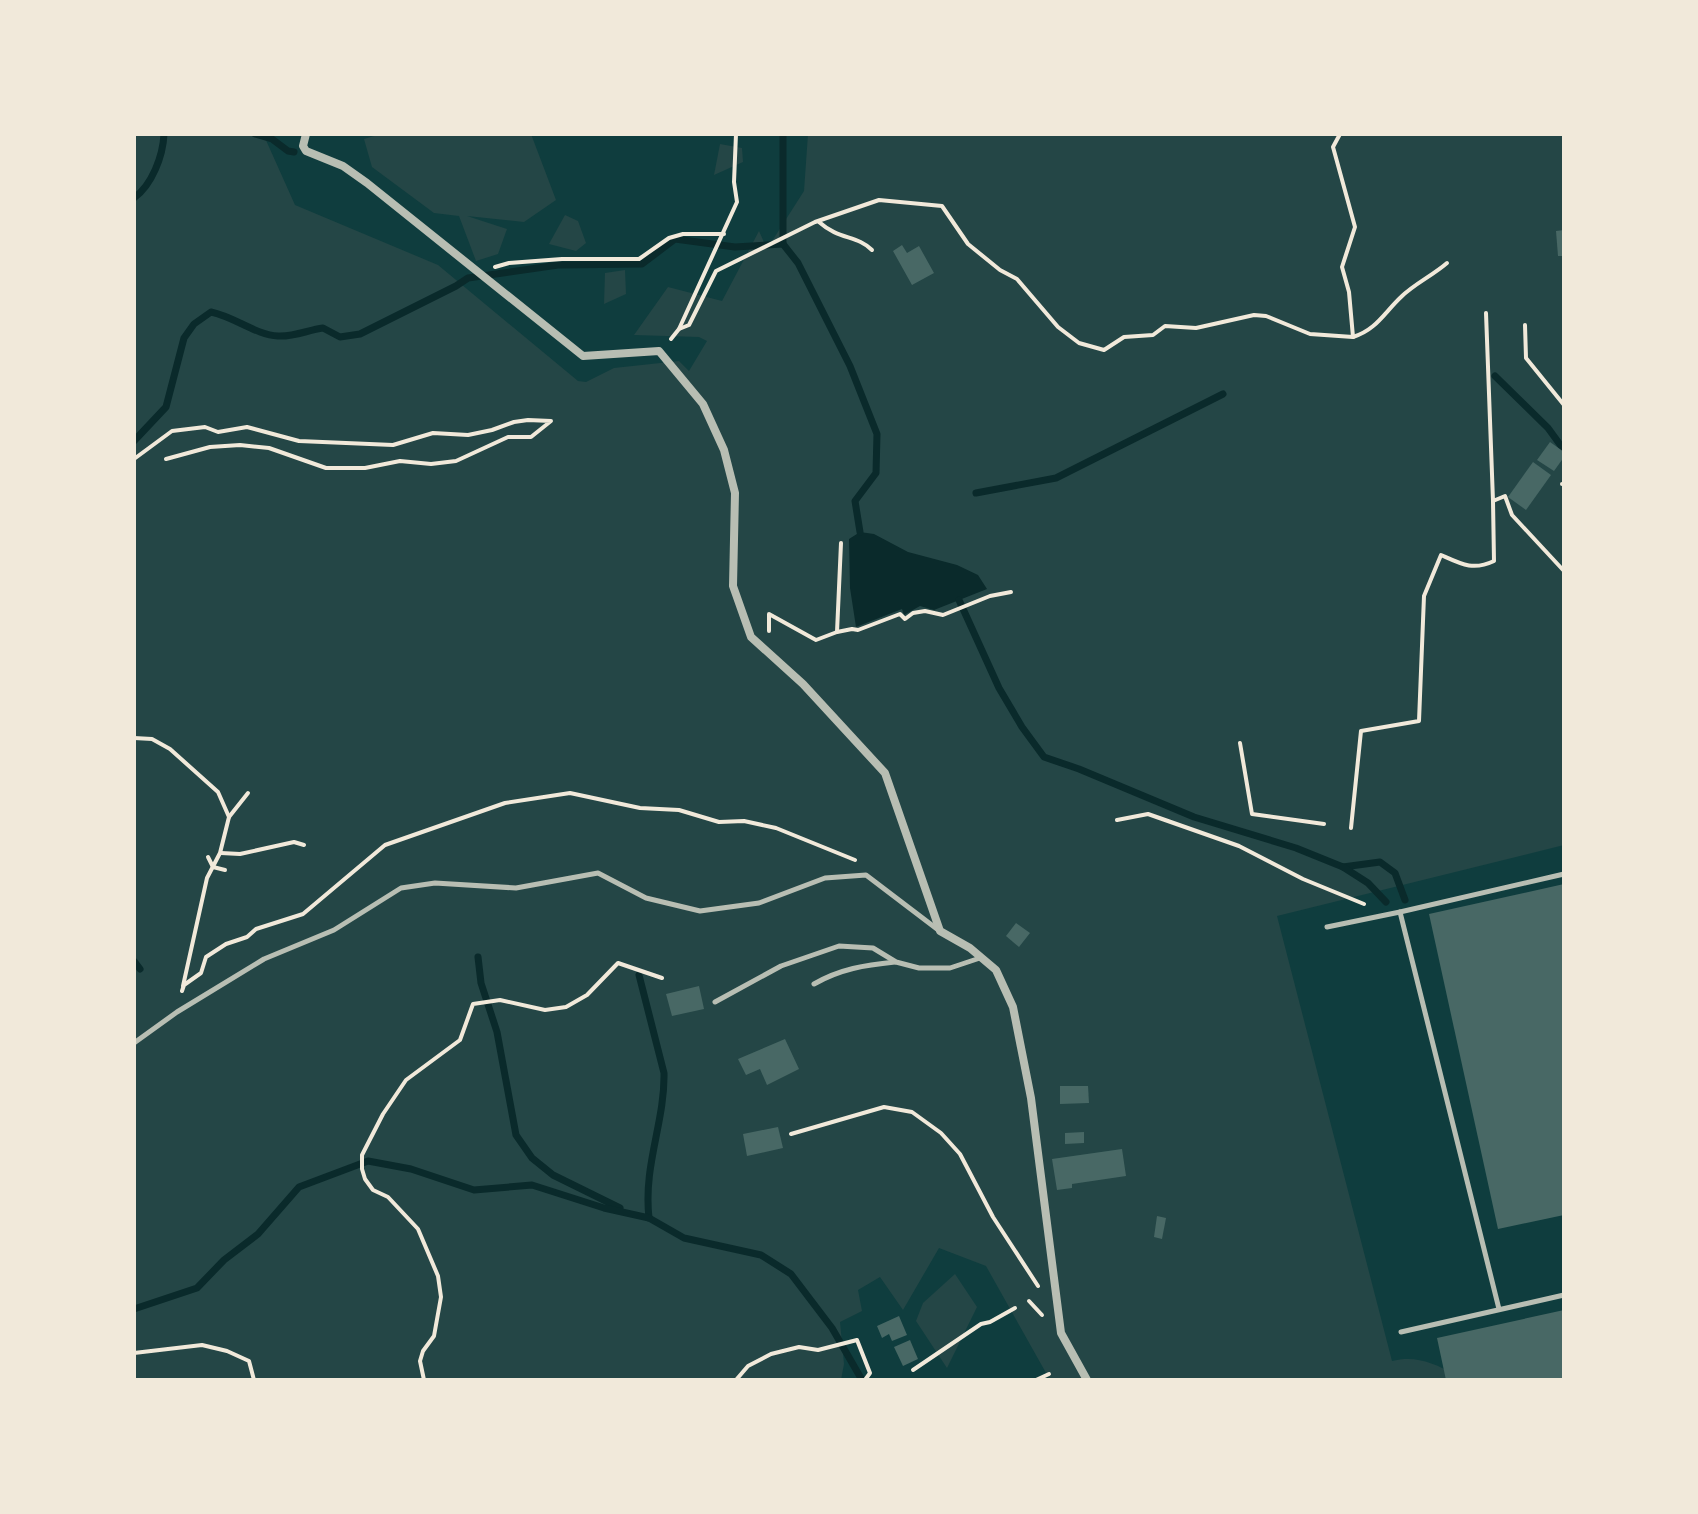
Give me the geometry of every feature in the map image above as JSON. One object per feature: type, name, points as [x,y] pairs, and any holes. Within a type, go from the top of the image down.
[{"type":"street","points":[[306,134],[303,146],[306,151],[343,166],[583,356],[659,351],[703,404],[724,450],[735,493],[733,586],[751,637],[803,684],[885,773],[940,931],[996,970],[1013,1007],[1031,1098],[1061,1333],[1087,1380]]},
{"type":"lane","points":[[134,1043],[177,1012],[264,959],[334,930],[401,888],[435,883],[516,888],[598,873],[646,898],[700,911],[759,903],[825,878],[866,875],[940,931]]},
{"type":"lane","points":[[1327,927],[1564,874]]},
{"type":"lane","points":[[1400,912],[1499,1309]]},
{"type":"lane","points":[[715,1002],[781,966],[839,946],[873,948],[896,962],[919,968],[950,968],[981,957]]},
{"type":"lane","points":[[814,984],[832,974],[896,962]]},
{"type":"lane","points":[[1401,1332],[1564,1295]]},
{"type":"path","points":[[659,351],[679,329],[737,202],[734,182],[736,134]]},
{"type":"path","points":[[1340,134],[1333,147],[1355,227],[1342,267],[1349,292],[1353,337]]},
{"type":"path","points":[[679,329],[689,325],[716,271],[817,222],[879,200],[942,206],[968,244],[1000,270],[1017,279],[1058,327],[1079,343],[1104,350],[1124,337],[1153,335],[1165,326],[1196,328],[1254,315],[1266,316],[1310,334],[1353,337],[1366,333],[1400,298],[1447,263]]},
{"type":"path","points":[[817,222],[840,236],[864,241],[872,250]]},
{"type":"path","points":[[478,272],[519,262],[639,259],[669,238],[683,234],[723,236]]},
{"type":"path","points":[[1351,828],[1361,731],[1419,721],[1424,596],[1441,555],[1468,567],[1482,567],[1494,561],[1486,313]]},
{"type":"path","points":[[1525,325],[1526,358],[1564,405]]},
{"type":"path","points":[[134,459],[172,431],[205,427],[218,432],[247,427],[299,441],[393,445],[433,433],[468,435],[528,420],[551,421],[531,437],[508,437],[456,461],[431,464],[400,461],[365,468],[326,468],[269,448],[240,445],[210,447],[166,459]]},
{"type":"path","points":[[1493,501],[1505,496],[1512,515],[1564,571]]},
{"type":"path","points":[[837,632],[841,543]]},
{"type":"path","points":[[769,653],[769,614],[816,640],[837,632],[858,630],[900,614],[905,619],[913,613],[925,611],[943,615],[990,596],[1011,592]]},
{"type":"path","points":[[134,738],[152,739],[170,749],[218,792],[229,817]]},
{"type":"path","points":[[1240,743],[1252,814],[1324,824]]},
{"type":"path","points":[[177,1012],[207,878],[220,853],[229,817],[248,793]]},
{"type":"path","points":[[177,1012],[184,985],[201,973],[206,957],[226,944],[247,937],[256,929],[303,914],[385,845],[505,803],[570,793],[640,808],[679,810],[719,822],[744,821],[776,828],[855,860],[866,875]]},
{"type":"path","points":[[1117,820],[1148,814],[1164,819],[1239,846],[1303,879],[1389,914]]},
{"type":"path","points":[[220,853],[240,854],[294,842],[304,845]]},
{"type":"path","points":[[208,857],[213,867],[225,870]]},
{"type":"path","points":[[424,1380],[420,1361],[434,1336],[439,1315],[441,1297],[438,1276],[418,1229],[388,1197],[373,1190],[362,1169],[362,1155],[383,1114],[406,1080],[460,1040],[473,1004],[500,1000],[545,1010],[566,1007],[587,995],[618,963],[662,978]]},
{"type":"path","points":[[791,1134],[884,1107],[912,1112],[941,1133],[960,1154],[993,1217],[1041,1289],[1057,1298]]},
{"type":"path","points":[[913,1370],[981,1324],[1015,1308]]},
{"type":"path","points":[[736,1380],[748,1366],[771,1354],[799,1347],[818,1350],[857,1340],[870,1373],[865,1380]]},
{"type":"path","points":[[134,1353],[202,1345],[249,1361],[254,1380]]},
{"type":"path","points":[[1036,1380],[1049,1374]]},
{"type":"shaded area","points":[[134,134],[252,134],[265,138],[295,205],[438,265],[578,381],[586,382],[614,368],[679,361],[689,371],[707,341],[699,337],[634,335],[668,287],[722,301],[759,231],[767,249],[804,191],[808,134],[1564,134],[1564,845],[1277,916],[1392,1361],[1409,1359],[1432,1363],[1454,1374],[1449,1380],[1050,1380],[986,1266],[939,1248],[903,1310],[880,1277],[858,1290],[862,1311],[840,1322],[844,1364],[841,1380],[134,1380]]},
{"type":"shaded area","points":[[381,134],[531,134],[556,200],[524,222],[467,216],[507,229],[498,254],[476,261],[459,216],[434,213],[372,167],[364,139]]},
{"type":"shaded area","points":[[720,144],[742,148],[743,162],[714,175]]},
{"type":"shaded area","points":[[565,215],[578,221],[586,243],[576,251],[549,244]]},
{"type":"shaded area","points":[[625,270],[626,294],[604,304],[605,273]]},
{"type":"shaded area","points":[[860,532],[874,534],[908,552],[957,565],[978,575],[987,589],[934,610],[920,606],[904,615],[902,609],[856,627],[850,588],[849,539]]},
{"type":"shaded area","points":[[955,1274],[977,1307],[947,1368],[916,1321],[923,1303]]},
{"type":"building","points":[[1564,230],[1564,256],[1558,256],[1556,231]]},
{"type":"building","points":[[902,245],[907,253],[919,246],[934,273],[912,285],[893,251]]},
{"type":"building","points":[[1550,442],[1564,452],[1554,471],[1537,460]]},
{"type":"building","points":[[1533,462],[1551,475],[1526,510],[1508,497]]},
{"type":"building","points":[[1564,884],[1564,1215],[1498,1229],[1429,914]]},
{"type":"building","points":[[1016,923],[1030,933],[1019,947],[1006,936]]},
{"type":"building","points":[[699,986],[704,1009],[672,1016],[666,994]]},
{"type":"building","points":[[785,1039],[799,1069],[767,1085],[760,1069],[746,1075],[738,1059]]},
{"type":"building","points":[[1060,1086],[1088,1086],[1089,1103],[1060,1104]]},
{"type":"building","points":[[778,1127],[783,1148],[747,1156],[743,1134]]},
{"type":"building","points":[[1084,1132],[1084,1143],[1065,1144],[1065,1133]]},
{"type":"building","points":[[1122,1149],[1126,1176],[1072,1184],[1072,1188],[1057,1190],[1052,1159]]},
{"type":"building","points":[[1157,1216],[1166,1218],[1162,1239],[1154,1237]]},
{"type":"building","points":[[1564,1310],[1564,1380],[1446,1380],[1437,1338]]},
{"type":"building","points":[[899,1316],[907,1335],[892,1341],[889,1334],[882,1338],[877,1326]]},
{"type":"building","points":[[910,1340],[918,1359],[903,1366],[894,1347]]},
{"type":"waterway","points":[[134,198],[146,186],[155,169],[164,134]]},
{"type":"waterway","points":[[255,134],[272,139],[294,152]]},
{"type":"waterway","points":[[783,134],[783,244],[798,263],[850,366],[877,434],[876,473],[855,501],[860,532]]},
{"type":"waterway","points":[[134,441],[166,407],[184,338],[194,324],[211,312],[270,335],[290,335],[323,328],[340,337],[360,334],[468,278],[558,265],[642,264],[675,239],[735,247],[783,244]]},
{"type":"waterway","points":[[1495,376],[1548,428],[1564,450]]},
{"type":"waterway","points":[[976,493],[1056,478],[1223,394]]},
{"type":"waterway","points":[[959,600],[999,688],[1044,757],[1194,817],[1296,848],[1343,867],[1380,862],[1395,873],[1405,900]]},
{"type":"waterway","points":[[1343,867],[1368,883],[1386,902]]},
{"type":"waterway","points":[[478,957],[481,983],[497,1032],[516,1135],[532,1158],[553,1175],[620,1208]]},
{"type":"waterway","points":[[134,961],[140,969]]},
{"type":"waterway","points":[[639,975],[664,1073],[651,1162],[647,1217]]},
{"type":"waterway","points":[[134,1309],[197,1288],[224,1260],[258,1234],[299,1187],[368,1161],[411,1169],[474,1190],[532,1185],[604,1208],[649,1218],[684,1238],[761,1255],[791,1274],[832,1328],[862,1380]]}]
